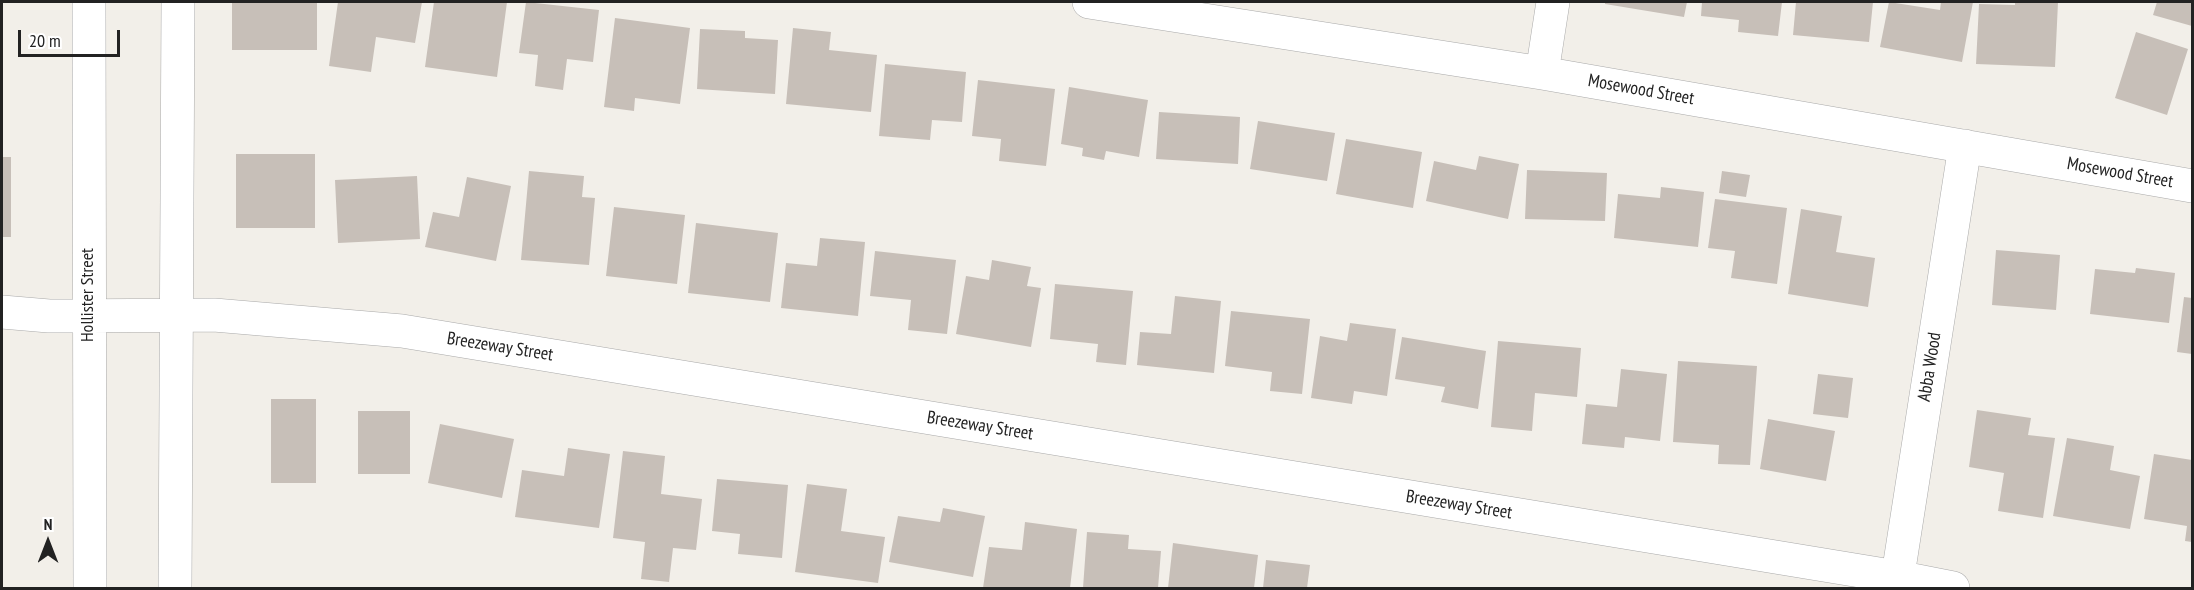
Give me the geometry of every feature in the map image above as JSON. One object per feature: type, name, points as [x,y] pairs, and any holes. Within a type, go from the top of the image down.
[{"type":"street","name":"Hollister Street","points":[[88,2],[90,588]]},
{"type":"street","points":[[175,588],[178,2]]},
{"type":"street","name":"Mosewood Street","points":[[1089,2],[1542,73],[2193,186]]},
{"type":"street","points":[[1542,73],[1554,2]]},
{"type":"street","name":"Abba Wood","points":[[1897,583],[1965,146]]},
{"type":"street","name":"Breezeway Street","points":[[2,312],[49,316],[214,315],[402,331],[1897,583],[1953,588]]},
{"type":"building","points":[[232,2],[317,2],[317,50],[232,50]]},
{"type":"building","points":[[338,2],[422,2],[415,43],[376,37],[371,72],[329,66]]},
{"type":"building","points":[[434,2],[507,2],[497,77],[425,67]]},
{"type":"building","points":[[526,2],[599,10],[593,62],[567,59],[563,90],[535,86],[538,55],[519,53]]},
{"type":"building","points":[[1605,2],[1687,2],[1684,17],[1605,4]]},
{"type":"building","points":[[1702,2],[1782,2],[1778,36],[1738,32],[1739,20],[1701,16]]},
{"type":"building","points":[[1796,2],[1873,2],[1869,42],[1793,35]]},
{"type":"building","points":[[1889,2],[1940,10],[1941,2],[1973,2],[1962,62],[1880,47]]},
{"type":"building","points":[[2015,2],[2058,2],[2055,67],[1976,64],[1979,4],[2015,5]]},
{"type":"building","points":[[2157,2],[2192,2],[2192,26],[2153,15]]},
{"type":"building","points":[[615,18],[690,28],[680,104],[635,98],[634,111],[604,107]]},
{"type":"building","points":[[793,28],[831,32],[829,50],[877,55],[871,112],[786,104]]},
{"type":"building","points":[[700,29],[745,31],[745,38],[778,40],[775,94],[697,89]]},
{"type":"building","points":[[2136,32],[2188,49],[2167,115],[2115,98]]},
{"type":"building","points":[[885,64],[966,72],[962,122],[932,120],[930,140],[879,136]]},
{"type":"building","points":[[978,80],[1055,89],[1046,166],[999,161],[1001,139],[972,136]]},
{"type":"building","points":[[1069,87],[1148,100],[1139,157],[1106,151],[1104,160],[1082,156],[1083,148],[1061,144]]},
{"type":"building","points":[[1159,112],[1240,117],[1238,164],[1156,159]]},
{"type":"building","points":[[1258,121],[1335,133],[1327,181],[1250,169]]},
{"type":"building","points":[[1346,139],[1422,152],[1413,208],[1336,194]]},
{"type":"building","points":[[236,154],[315,154],[315,228],[236,228]]},
{"type":"building","points":[[1479,156],[1519,164],[1508,219],[1426,201],[1434,161],[1476,170]]},
{"type":"building","points":[[2,157],[11,157],[11,237],[2,237]]},
{"type":"building","points":[[1527,170],[1607,173],[1605,221],[1525,219]]},
{"type":"building","points":[[529,171],[584,176],[582,197],[595,198],[589,265],[521,260]]},
{"type":"building","points":[[1722,171],[1750,175],[1746,197],[1719,193]]},
{"type":"building","points":[[417,176],[420,239],[338,243],[335,180]]},
{"type":"building","points":[[467,177],[511,186],[496,261],[425,247],[433,212],[459,217]]},
{"type":"building","points":[[1661,187],[1704,192],[1698,247],[1614,238],[1618,194],[1660,198]]},
{"type":"building","points":[[1715,199],[1787,208],[1777,284],[1731,278],[1735,251],[1708,248]]},
{"type":"building","points":[[614,207],[685,215],[677,284],[606,276]]},
{"type":"building","points":[[1801,209],[1842,216],[1836,252],[1875,258],[1868,307],[1788,294]]},
{"type":"building","points":[[696,223],[778,233],[770,302],[688,293]]},
{"type":"building","points":[[820,238],[865,242],[858,316],[781,308],[786,263],[817,266]]},
{"type":"building","points":[[1996,250],[2060,255],[2056,310],[1992,305]]},
{"type":"building","points":[[875,251],[956,260],[947,334],[908,330],[911,300],[870,296]]},
{"type":"building","points":[[992,260],[1031,267],[1027,286],[1041,288],[1031,347],[956,334],[966,276],[989,280]]},
{"type":"building","points":[[2136,268],[2175,273],[2169,323],[2090,314],[2095,269],[2135,273]]},
{"type":"building","points":[[1055,284],[1133,291],[1126,365],[1096,362],[1098,344],[1050,339]]},
{"type":"building","points":[[1175,296],[1221,301],[1214,373],[1137,365],[1140,332],[1171,334]]},
{"type":"building","points":[[2184,297],[2192,298],[2192,354],[2177,352]]},
{"type":"building","points":[[1231,311],[1310,319],[1302,394],[1270,391],[1272,372],[1225,366]]},
{"type":"building","points":[[1350,323],[1396,329],[1387,396],[1354,391],[1352,404],[1311,398],[1320,336],[1347,341]]},
{"type":"building","points":[[1402,337],[1486,351],[1478,409],[1441,402],[1445,387],[1395,379]]},
{"type":"building","points":[[1498,341],[1581,348],[1577,397],[1535,393],[1532,431],[1491,427]]},
{"type":"building","points":[[1678,361],[1757,366],[1750,465],[1718,464],[1719,445],[1673,442]]},
{"type":"building","points":[[1621,369],[1667,374],[1660,441],[1625,437],[1624,448],[1582,444],[1586,404],[1617,407]]},
{"type":"building","points":[[1818,374],[1853,378],[1848,418],[1813,414]]},
{"type":"building","points":[[271,399],[316,399],[316,483],[271,483]]},
{"type":"building","points":[[1977,410],[2031,418],[2028,435],[2055,438],[2043,518],[1998,511],[2004,473],[1969,467]]},
{"type":"building","points":[[358,411],[410,411],[410,474],[358,474]]},
{"type":"building","points":[[1768,419],[1835,431],[1826,481],[1760,469]]},
{"type":"building","points":[[440,424],[514,439],[502,498],[428,483]]},
{"type":"building","points":[[2067,438],[2114,446],[2110,470],[2140,476],[2130,529],[2053,516]]},
{"type":"building","points":[[568,448],[610,454],[599,528],[515,517],[522,470],[564,476]]},
{"type":"building","points":[[623,451],[665,456],[661,494],[702,499],[696,550],[673,548],[669,582],[641,579],[645,542],[613,538]]},
{"type":"building","points":[[2154,454],[2192,460],[2192,542],[2185,541],[2187,526],[2144,519]]},
{"type":"building","points":[[717,479],[788,485],[782,558],[738,554],[740,534],[712,531]]},
{"type":"building","points":[[807,484],[847,489],[841,531],[885,537],[878,583],[795,572]]},
{"type":"building","points":[[943,508],[985,516],[973,577],[889,562],[898,516],[940,522]]},
{"type":"building","points":[[1025,522],[1077,529],[1070,588],[983,588],[989,547],[1022,550]]},
{"type":"building","points":[[1087,532],[1129,535],[1128,549],[1161,551],[1158,588],[1083,588]]},
{"type":"building","points":[[1173,543],[1258,555],[1254,588],[1168,588]]},
{"type":"building","points":[[1266,560],[1310,565],[1307,588],[1263,588]]}]
